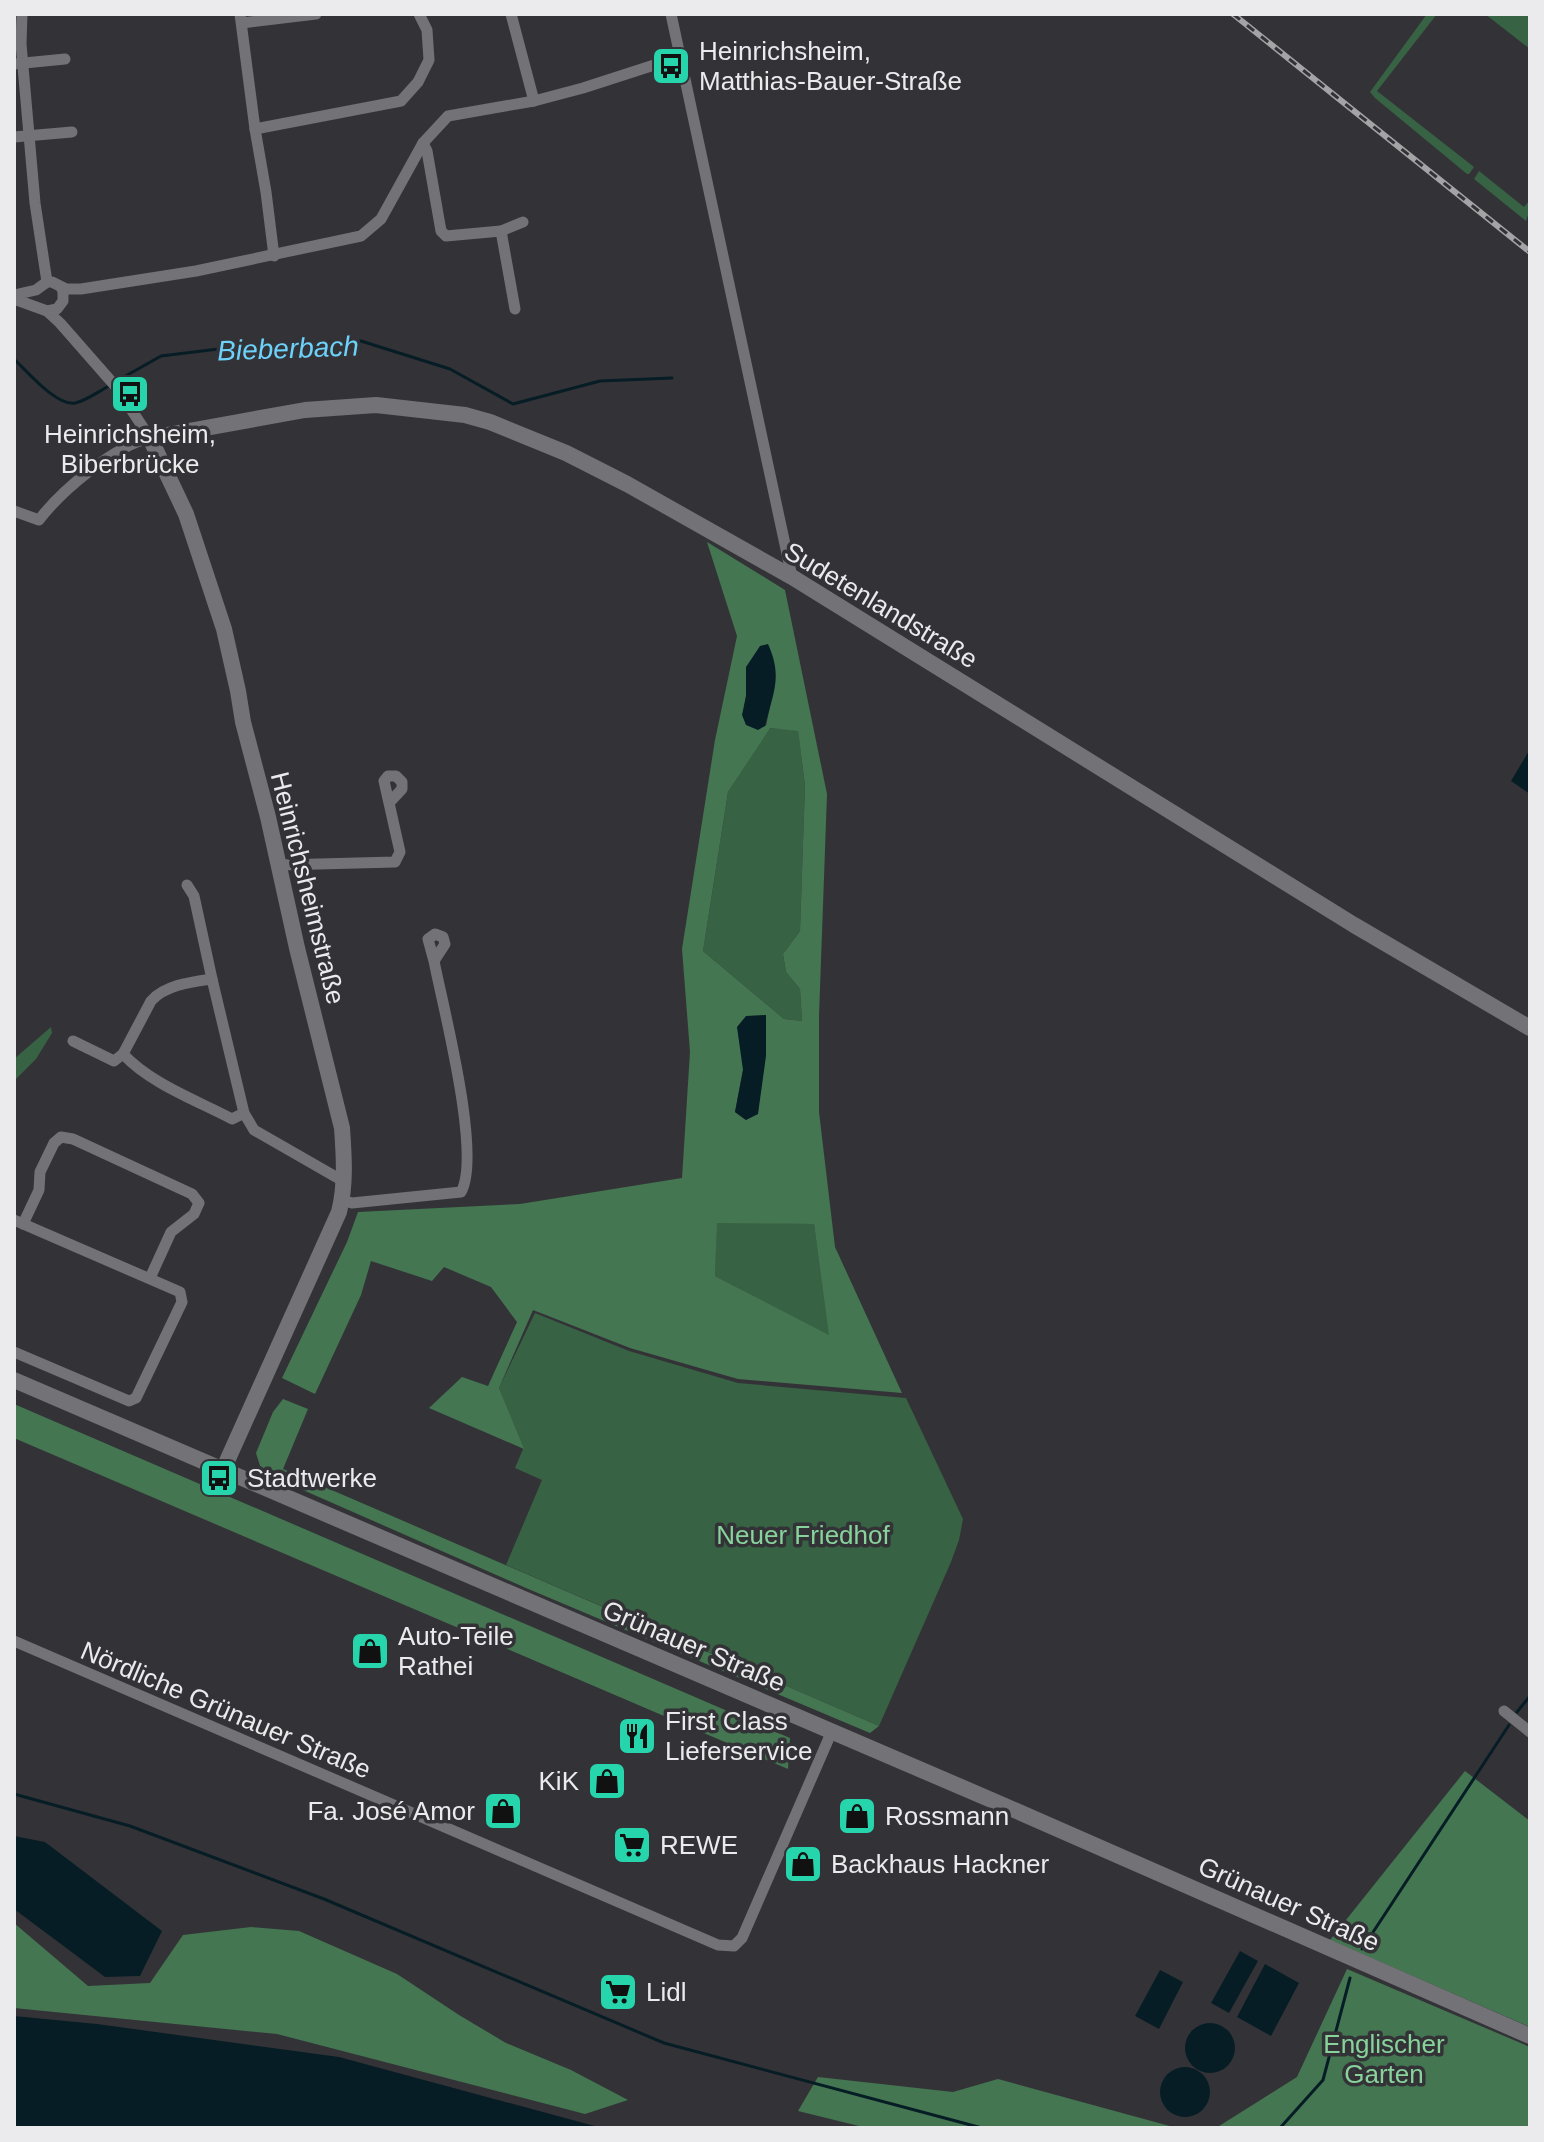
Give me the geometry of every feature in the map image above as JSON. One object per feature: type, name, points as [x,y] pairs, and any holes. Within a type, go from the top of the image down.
[{"type":"street","points":[[22,14],[18,63],[47,282],[72,289],[196,271],[361,236],[381,219],[423,143],[448,116],[534,101],[679,57]]},
{"type":"street","points":[[274,256],[241,18],[316,14]]},
{"type":"street","points":[[255,129],[401,101],[418,82],[429,60],[427,30],[419,14]]},
{"type":"street","points":[[511,14],[534,101]]},
{"type":"street","points":[[671,14],[792,577]]},
{"type":"street","points":[[18,63],[65,59]]},
{"type":"street","points":[[14,137],[72,132]]},
{"type":"street","points":[[423,143],[441,231],[446,236],[501,231],[523,222]]},
{"type":"street","points":[[501,231],[515,309]]},
{"type":"street","name":"Heinrichsheimstraße","points":[[14,297],[36,290],[47,282]]},
{"type":"street","name":"Heinrichsheimstraße","points":[[61,287],[62,304],[71,335]]},
{"type":"street","points":[[36,290],[35,299],[43,309],[52,311],[73,295],[94,287]]},
{"type":"street","name":"Heinrichsheimstraße","points":[[14,297],[43,309],[109,377],[150,438],[186,514],[224,629],[250,753],[280,865],[342,1128],[344,1153],[339,1212],[223,1470]]},
{"type":"street","name":"Sudetenlandstraße","points":[[150,438],[305,410],[376,405],[465,415],[578,459],[792,577],[1354,925],[1530,1028]]},
{"type":"street","points":[[14,511],[39,520],[51,504],[97,466],[126,447],[150,438]]},
{"type":"street","points":[[280,865],[395,862],[400,852],[389,803]]},
{"type":"street","points":[[187,885],[194,896],[244,1113],[254,1130],[343,1181]]},
{"type":"street","points":[[342,1200],[352,1203],[461,1192],[465,1185],[468,1151],[462,1098],[434,961]]},
{"type":"street","points":[[73,1041],[114,1061],[123,1054],[157,994],[212,979]]},
{"type":"street","points":[[123,1054],[163,1083],[232,1119],[244,1113]]},
{"type":"street","points":[[14,1352],[129,1401],[136,1398],[182,1302],[180,1292],[19,1222],[39,1190],[40,1172],[54,1143],[61,1137],[73,1139],[192,1194],[199,1203],[194,1214],[171,1232],[150,1278]]},
{"type":"street","name":"Grünauer Straße","points":[[14,1380],[832,1731],[1530,2036]]},
{"type":"street","name":"Nördliche Grünauer Straße","points":[[14,1641],[718,1945],[734,1946],[742,1938],[832,1731]]},
{"type":"street","points":[[1504,1711],[1530,1732]]},
{"type":"green space","points":[[1427,14],[1437,14],[1377,91],[1474,167],[1469,174],[1370,92]]},
{"type":"green space","points":[[1485,14],[1525,14],[1530,18],[1530,49]]},
{"type":"green space","points":[[1479,171],[1524,207],[1530,200],[1526,221],[1474,179]]},
{"type":"green space","points":[[707,542],[785,590],[827,794],[819,1016],[819,1112],[835,1247],[902,1393],[738,1379],[630,1348],[533,1310],[499,1388],[524,1449],[429,1408],[462,1377],[488,1386],[517,1322],[491,1287],[444,1267],[432,1281],[371,1261],[361,1295],[315,1394],[282,1378],[347,1242],[358,1212],[520,1204],[682,1178],[690,1052],[682,949],[715,740],[737,636]],"holes":[[[746,667],[771,702],[766,726],[743,715]],[[770,728],[798,731],[805,785],[800,931],[783,954],[786,972],[800,989],[802,1021],[784,1019],[703,951],[728,792]],[[743,1070],[746,1120],[735,1112]],[[717,1223],[814,1224],[829,1335],[715,1276]]]},
{"type":"green space","points":[[769,728],[798,730],[805,785],[800,931],[783,954],[786,972],[800,989],[802,1021],[784,1019],[703,951],[728,792]]},
{"type":"green space","points":[[51,1027],[52,1033],[36,1059],[14,1081],[14,1059]]},
{"type":"green space","points":[[716,1222],[814,1224],[830,1336],[715,1276]]},
{"type":"green space","name":"Neuer Friedhof","points":[[535,1313],[629,1351],[738,1383],[906,1398],[963,1519],[951,1562],[879,1726],[506,1565],[542,1480],[515,1468],[523,1449],[499,1388]]},
{"type":"green space","points":[[283,1399],[308,1409],[283,1469],[879,1726],[870,1733],[526,1588],[262,1472],[256,1453],[273,1412]]},
{"type":"green space","points":[[14,1404],[790,1738],[788,1769],[14,1438]]},
{"type":"green space","points":[[1465,1771],[1530,1821],[1530,2027],[1330,1940]]},
{"type":"green space","points":[[14,1923],[88,1986],[150,1983],[183,1935],[251,1927],[299,1931],[397,1974],[506,2043],[571,2070],[628,2100],[585,2114],[277,2034],[14,2008]]},
{"type":"green space","name":"Englischer Garten","points":[[1347,1969],[1530,2047],[1530,2128],[1216,2128],[1297,2077]]},
{"type":"green space","points":[[818,2077],[953,2092],[998,2079],[1177,2128],[867,2128],[798,2111]]},
{"type":"water","points":[[768,644],[775,666],[775,685],[765,726],[758,730],[746,725],[742,715],[746,696],[746,667],[760,646]]},
{"type":"water","points":[[1530,749],[1530,794],[1511,781]]},
{"type":"water","points":[[766,1015],[766,1056],[758,1114],[746,1120],[735,1112],[743,1070],[737,1027],[746,1016]]},
{"type":"water","points":[[14,1836],[45,1842],[162,1931],[140,1976],[105,1977],[14,1909]]},
{"type":"water","points":[[1240,1951],[1258,1961],[1229,2013],[1211,2003]]},
{"type":"water","points":[[1265,1964],[1299,1983],[1271,2036],[1237,2017]]},
{"type":"water","points":[[1160,1970],[1183,1982],[1159,2029],[1135,2016]]},
{"type":"water","points":[[14,2016],[97,2024],[339,2057],[602,2128],[14,2128]]},
{"type":"water","points":[[1210,2023],[1228,2030],[1235,2048],[1228,2066],[1210,2073],[1192,2066],[1185,2048],[1192,2030]]},
{"type":"water","points":[[1185,2067],[1202,2075],[1210,2092],[1202,2109],[1185,2117],[1168,2109],[1160,2092],[1168,2075]]},
{"type":"waterway","name":"Bieberbach","points":[[115,382],[161,356],[251,345],[361,341],[450,369],[513,404],[600,381],[672,378]]},
{"type":"waterway","name":"Bieberbach","points":[[14,359],[51,394],[67,402],[84,400],[109,386]]},
{"type":"waterway","points":[[1517,1712],[1530,1696]]},
{"type":"waterway","points":[[1362,1949],[1509,1725]]},
{"type":"waterway","points":[[14,1794],[130,1826],[324,1899],[664,2043],[982,2128]]},
{"type":"waterway","points":[[1280,2128],[1323,2080],[1350,1978]]},
{"type":"railway","points":[[1233,14],[1530,252]]},
{"type":"place","name":"Heinrichsheim, Matthias-Bauer-Straße","points":[[671,66]]},
{"type":"place","name":"Heinrichsheim, Biberbrücke","points":[[130,394]]},
{"type":"place","name":"Stadtwerke","points":[[219,1478]]},
{"type":"place","name":"Auto-Teile Rathei","points":[[370,1651]]},
{"type":"place","name":"First Class Lieferservice","points":[[637,1736]]},
{"type":"place","name":"KiK","points":[[607,1781]]},
{"type":"place","name":"Fa. José Amor","points":[[503,1811]]},
{"type":"place","name":"Rossmann","points":[[857,1816]]},
{"type":"place","name":"REWE","points":[[632,1845]]},
{"type":"place","name":"Backhaus Hackner","points":[[803,1864]]},
{"type":"place","name":"Lidl","points":[[618,1992]]}]
